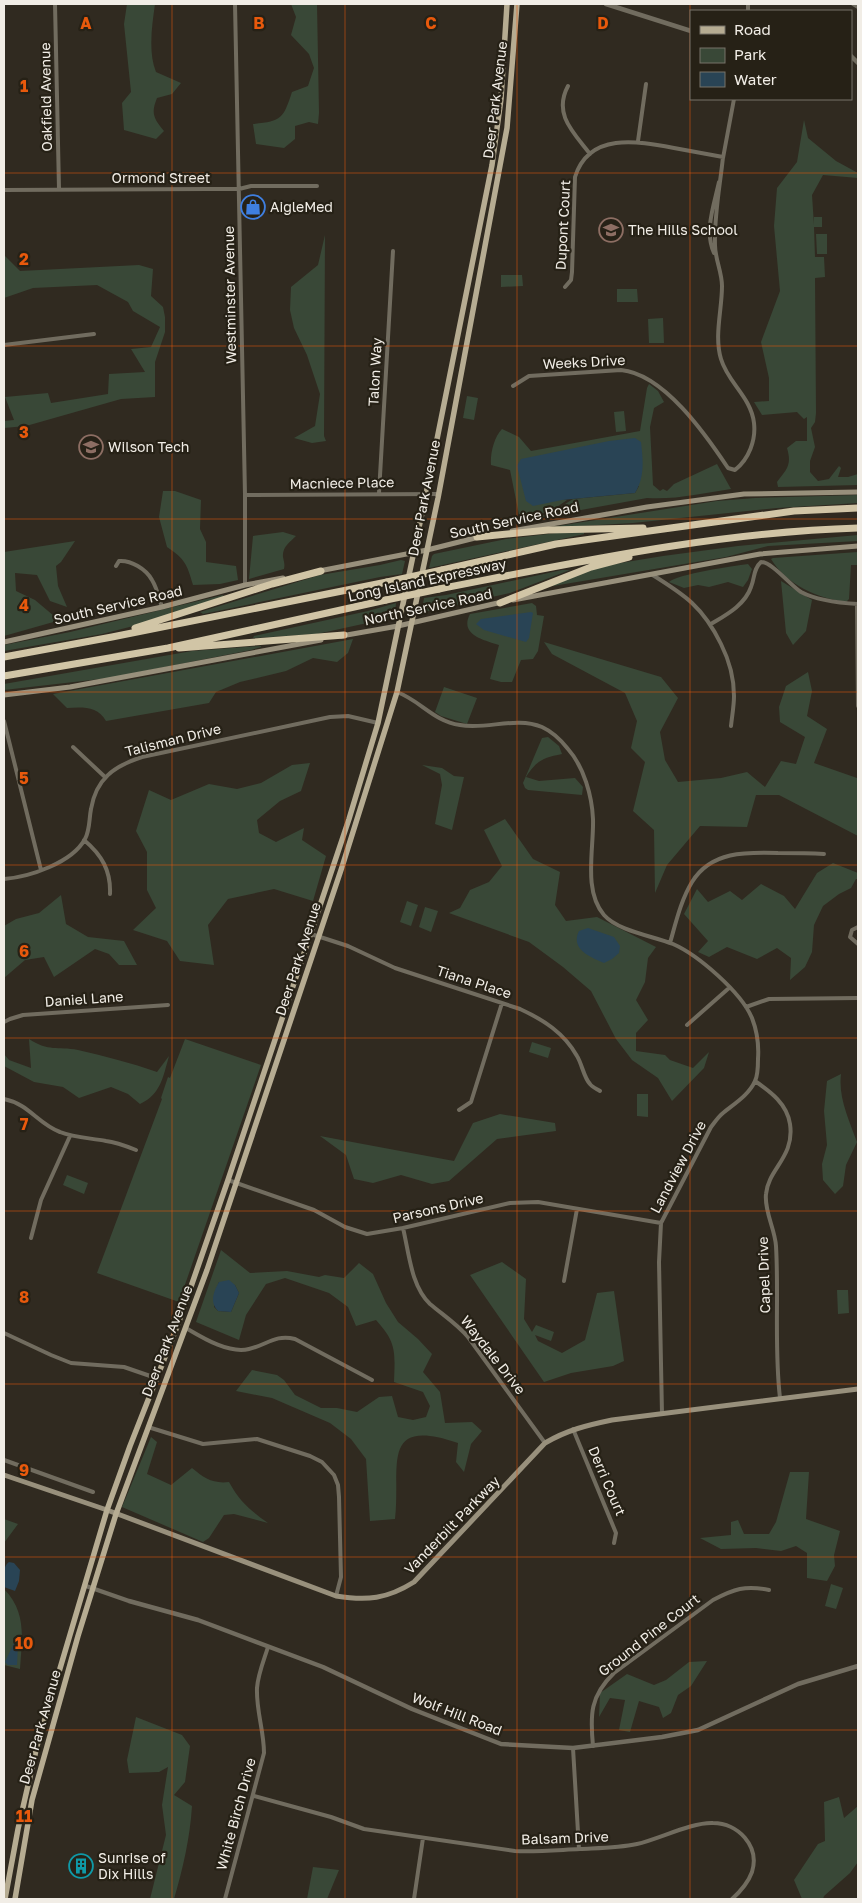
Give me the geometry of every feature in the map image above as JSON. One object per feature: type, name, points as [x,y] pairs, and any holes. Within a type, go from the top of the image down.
[{"type":"highway","name":"Long Island Expressway","points":[[4,657],[59,648],[387,582],[556,544],[794,512],[858,508]]},
{"type":"highway","name":"Long Island Expressway","points":[[4,676],[168,648],[386,600],[559,565],[683,543],[796,531],[858,528]]},
{"type":"highway","points":[[477,537],[548,530],[658,529]]},
{"type":"highway","points":[[500,603],[591,567],[683,543]]},
{"type":"highway","points":[[59,648],[147,625],[272,584],[321,571]]},
{"type":"highway","points":[[168,648],[187,649],[344,636]]},
{"type":"main road","name":"Deer Park Avenue","points":[[5,1899],[18,1829],[37,1746],[107,1510],[178,1324],[228,1180],[349,819],[378,723],[492,165],[501,98],[507,4]]},
{"type":"main road","name":"Deer Park Avenue","points":[[15,1899],[32,1800],[116,1514],[186,1328],[293,1017],[397,692],[439,494],[507,128],[517,4]]},
{"type":"main road","points":[[484,205],[492,207]]},
{"type":"main road","name":"South Service Road","points":[[4,642],[162,607],[245,585],[413,553],[477,537],[593,515],[744,494],[858,492]]},
{"type":"main road","name":"North Service Road","points":[[4,695],[70,687],[398,626],[500,603],[760,554],[858,546]]},
{"type":"main road","name":"Vanderbilt Parkway","points":[[4,1475],[107,1510],[336,1596],[357,1599],[380,1597],[398,1592],[414,1582],[545,1442],[573,1429],[612,1420],[858,1389]]},
{"type":"street","name":"Oakfield Avenue","points":[[55,4],[59,189]]},
{"type":"street","name":"Westminster Avenue","points":[[235,4],[245,496],[245,585]]},
{"type":"street","points":[[606,4],[690,31]]},
{"type":"street","points":[[853,4],[858,7]]},
{"type":"street","points":[[638,141],[646,84]]},
{"type":"street","points":[[568,86],[562,105],[567,125],[590,154]]},
{"type":"street","points":[[724,157],[734,100]]},
{"type":"street","name":"Dupont Court","points":[[565,287],[571,280],[572,272],[575,177],[579,164],[590,154],[614,142],[638,141],[724,157]]},
{"type":"street","name":"Weeks Drive","points":[[513,386],[529,376],[621,370],[632,371],[642,375],[667,394],[704,434],[728,468],[735,470],[743,464],[754,435],[752,412],[747,402],[732,383],[720,358],[718,342],[722,284],[716,257],[715,234],[724,157]]},
{"type":"street","name":"Ormond Street","points":[[4,190],[239,189],[252,186],[317,186]]},
{"type":"street","name":"Talon Way","points":[[379,494],[393,251]]},
{"type":"street","points":[[4,345],[94,334]]},
{"type":"street","name":"Macniece Place","points":[[245,496],[439,494]]},
{"type":"street","points":[[116,566],[119,561],[125,560],[144,571],[152,579],[162,607]]},
{"type":"street","points":[[711,624],[735,609],[744,600],[751,588],[757,566],[761,562],[769,564],[803,593],[828,601],[858,604],[858,706]]},
{"type":"street","points":[[651,574],[685,596],[704,614],[711,624],[730,667],[734,697],[731,726]]},
{"type":"street","points":[[397,692],[448,723],[474,726],[520,722],[532,724],[553,733],[572,753],[579,765],[588,791],[593,818],[592,887],[594,900],[607,918],[618,924],[670,942],[696,956],[711,968],[746,1007],[755,1026],[758,1041],[758,1069],[755,1081]]},
{"type":"street","name":"Talisman Drive","points":[[84,840],[93,798],[105,777],[117,767],[142,757],[330,717],[348,716],[378,723]]},
{"type":"street","points":[[4,721],[41,870]]},
{"type":"street","points":[[74,747],[105,777]]},
{"type":"street","points":[[4,879],[49,868],[68,857],[84,840],[94,848],[108,870],[110,894]]},
{"type":"street","points":[[670,942],[685,894],[693,880],[711,863],[724,856],[743,852],[824,854]]},
{"type":"street","points":[[858,927],[852,930],[850,937],[858,944]]},
{"type":"street","name":"Tiana Place","points":[[311,934],[355,948],[395,968],[536,1016],[556,1030],[567,1041],[577,1056],[590,1084],[600,1091]]},
{"type":"street","points":[[686,1025],[729,988]]},
{"type":"street","points":[[746,1007],[768,999],[858,997]]},
{"type":"street","points":[[458,1110],[471,1102],[502,1003]]},
{"type":"street","name":"Daniel Lane","points":[[4,1022],[23,1015],[168,1005]]},
{"type":"street","name":"Landview Drive","points":[[662,1414],[659,1262],[661,1223],[710,1127],[722,1114],[743,1097],[755,1081]]},
{"type":"street","name":"Capel Drive","points":[[755,1081],[770,1092],[782,1105],[790,1124],[791,1135],[785,1157],[767,1187],[765,1196],[775,1237],[777,1373],[780,1398]]},
{"type":"street","points":[[4,1099],[24,1106],[48,1126],[70,1136],[108,1141],[136,1150]]},
{"type":"street","points":[[31,1238],[41,1200],[70,1136]]},
{"type":"street","name":"Parsons Drive","points":[[228,1180],[314,1210],[356,1232],[367,1234],[403,1228],[510,1203],[538,1202],[661,1223]]},
{"type":"street","points":[[564,1281],[577,1209]]},
{"type":"street","name":"Waydale Drive","points":[[403,1228],[414,1275],[423,1295],[459,1326],[545,1442]]},
{"type":"street","points":[[186,1328],[237,1350],[248,1349],[275,1338],[286,1337],[295,1339],[372,1380]]},
{"type":"street","points":[[4,1333],[70,1363],[124,1367],[156,1378]]},
{"type":"street","points":[[148,1427],[203,1444],[257,1439],[270,1442],[322,1462],[334,1475],[339,1497],[341,1577],[336,1596]]},
{"type":"street","name":"Derri Court","points":[[573,1429],[616,1533],[614,1543]]},
{"type":"street","points":[[4,1460],[92,1492]]},
{"type":"street","name":"Wolf Hill Road","points":[[86,1586],[129,1601],[198,1620],[324,1667],[412,1709],[501,1744],[573,1748],[662,1738],[698,1730],[798,1684],[858,1666]]},
{"type":"street","name":"Ground Pine Court","points":[[594,1746],[593,1705],[604,1682],[614,1673],[713,1600],[730,1591],[752,1586],[769,1590]]},
{"type":"street","name":"White Birch Drive","points":[[225,1899],[264,1753],[264,1737],[257,1688],[259,1673],[268,1647]]},
{"type":"street","points":[[573,1748],[578,1849]]},
{"type":"street","name":"Balsam Drive","points":[[254,1796],[331,1817],[364,1829],[515,1851],[534,1852],[624,1847],[693,1827],[711,1823],[724,1824],[736,1829],[745,1837],[754,1858],[753,1869],[749,1878],[743,1888],[732,1899]]},
{"type":"street","points":[[414,1899],[423,1838]]},
{"type":"green space","points":[[127,4],[155,4],[151,47],[156,72],[181,83],[172,94],[157,98],[154,115],[164,131],[156,139],[124,130],[122,103],[131,92],[124,24]]},
{"type":"green space","points":[[291,4],[317,4],[318,124],[309,122],[295,126],[295,139],[284,148],[256,144],[253,124],[270,122],[280,117],[286,108],[292,92],[308,86],[314,68],[309,54],[291,35],[296,17]]},
{"type":"green space","points":[[804,120],[808,138],[836,161],[858,173],[858,178],[823,175],[812,195],[814,225],[814,217],[822,217],[822,227],[814,227],[815,257],[824,257],[825,277],[815,278],[816,413],[815,422],[811,428],[815,447],[810,461],[810,472],[818,481],[829,479],[839,466],[841,468],[838,477],[858,474],[858,485],[778,487],[777,482],[789,463],[787,448],[796,441],[807,441],[807,417],[804,419],[797,412],[762,415],[754,402],[769,401],[769,378],[761,342],[780,291],[774,226],[777,188],[797,162]]},
{"type":"green space","points":[[816,234],[827,234],[827,254],[817,254]]},
{"type":"green space","points":[[325,235],[324,436],[326,441],[312,443],[294,438],[315,426],[320,394],[307,355],[294,328],[290,310],[291,287],[318,265]]},
{"type":"green space","points":[[4,255],[20,271],[139,265],[153,269],[151,296],[163,307],[165,317],[165,332],[155,362],[155,397],[121,399],[26,426],[4,428],[4,421],[14,420],[5,397],[48,393],[51,403],[108,394],[109,374],[145,372],[131,349],[151,347],[160,327],[133,311],[128,302],[97,285],[33,288],[4,298]]},
{"type":"green space","points":[[501,275],[522,275],[523,286],[501,287]]},
{"type":"green space","points":[[617,289],[637,289],[638,302],[617,302]]},
{"type":"green space","points":[[663,318],[664,343],[649,343],[648,319]]},
{"type":"green space","points":[[649,384],[658,391],[664,402],[654,408],[650,427],[653,485],[660,491],[663,489],[667,491],[674,484],[717,464],[731,489],[678,497],[647,498],[537,518],[573,499],[635,493],[639,486],[562,500],[567,500],[544,513],[531,516],[519,515],[510,470],[491,465],[493,446],[502,429],[519,437],[531,451],[640,431]]},
{"type":"green space","points":[[467,396],[478,398],[474,420],[463,418]]},
{"type":"green space","points":[[624,411],[626,431],[616,432],[614,412]]},
{"type":"green space","points":[[163,491],[175,491],[201,500],[200,529],[206,542],[206,562],[236,566],[238,580],[220,584],[193,585],[184,563],[178,555],[167,547],[159,517]]},
{"type":"green space","points":[[858,495],[858,503],[777,508],[633,523],[545,528],[717,501]]},
{"type":"green space","points":[[283,532],[296,536],[284,550],[284,569],[249,579],[253,536]]},
{"type":"green space","points":[[584,532],[584,534],[580,535],[429,568],[434,554],[506,539],[556,533]]},
{"type":"green space","points":[[858,535],[858,541],[768,546],[726,557],[541,588],[602,566],[738,546]]},
{"type":"green space","points":[[75,541],[61,562],[56,566],[58,586],[67,607],[50,601],[37,575],[15,573],[16,591],[35,600],[54,616],[64,619],[4,636],[4,552]]},
{"type":"green space","points":[[858,552],[858,565],[851,565],[849,599],[846,602],[824,597],[804,589],[785,576],[771,559],[773,558]]},
{"type":"green space","points":[[401,560],[405,561],[402,574],[203,614],[200,612],[320,575]]},
{"type":"green space","points":[[748,564],[752,569],[743,587],[728,582],[709,587],[698,585],[684,588],[669,582],[694,573]]},
{"type":"green space","points":[[562,570],[570,570],[510,593],[424,612],[422,610],[424,598]]},
{"type":"green space","points":[[781,581],[812,600],[806,631],[793,645],[786,633]]},
{"type":"green space","points":[[223,595],[224,597],[153,621],[102,634],[4,651],[4,645],[70,632]]},
{"type":"green space","points":[[396,603],[395,614],[390,618],[317,634],[253,638],[254,636]]},
{"type":"green space","points":[[532,603],[536,606],[537,615],[544,616],[538,651],[533,659],[521,660],[512,682],[490,679],[499,645],[480,639],[470,632],[467,621],[470,614]]},
{"type":"green space","points":[[353,639],[348,653],[337,662],[313,658],[286,671],[240,682],[216,692],[209,703],[106,721],[99,712],[89,708],[67,708],[53,694]]},
{"type":"green space","points":[[544,642],[661,677],[678,698],[660,732],[665,760],[678,782],[721,778],[747,772],[765,787],[781,761],[796,764],[805,737],[780,722],[779,707],[786,686],[808,672],[812,691],[807,716],[827,729],[814,763],[858,777],[858,836],[779,795],[756,795],[747,827],[700,826],[667,865],[655,893],[654,830],[633,811],[645,762],[631,748],[637,721],[625,693],[552,654]]},
{"type":"green space","points":[[261,646],[251,650],[109,678],[4,690],[4,684],[192,651]]},
{"type":"green space","points":[[444,687],[477,698],[467,724],[441,716],[435,712]]},
{"type":"green space","points":[[548,737],[559,746],[562,754],[541,761],[526,777],[539,781],[575,778],[583,787],[582,795],[528,790],[525,788],[523,783],[542,738]]},
{"type":"green space","points":[[310,763],[301,791],[280,801],[257,820],[259,833],[276,842],[304,828],[302,840],[326,856],[313,901],[274,889],[228,899],[208,925],[214,965],[180,961],[167,941],[133,930],[156,908],[147,890],[147,852],[136,831],[149,790],[171,800],[209,784],[237,789],[261,783],[292,765]]},
{"type":"green space","points":[[422,765],[442,768],[454,776],[464,777],[452,830],[435,824],[442,785],[440,774]]},
{"type":"green space","points":[[505,819],[533,859],[560,872],[555,905],[566,921],[597,917],[656,947],[648,958],[645,982],[636,1000],[648,1020],[636,1033],[636,1051],[665,1055],[670,1060],[693,1068],[709,1052],[704,1068],[672,1101],[658,1078],[632,1060],[616,1039],[591,991],[563,967],[529,942],[449,913],[460,908],[470,890],[489,882],[502,866],[484,830]]},
{"type":"green space","points":[[833,863],[858,873],[858,879],[856,879],[851,888],[823,906],[814,925],[812,952],[805,967],[790,980],[791,958],[777,948],[757,959],[727,947],[709,957],[698,952],[708,941],[684,914],[697,889],[708,902],[730,891],[742,900],[761,884],[784,896],[795,909],[817,873]]},
{"type":"green space","points":[[61,895],[66,924],[88,937],[124,941],[137,965],[119,965],[109,954],[95,949],[54,977],[44,957],[25,960],[4,978],[4,926],[16,919],[39,913]]},
{"type":"green space","points":[[407,901],[418,905],[411,926],[400,922]]},
{"type":"green space","points":[[425,907],[438,911],[431,932],[419,927]]},
{"type":"green space","points":[[29,1039],[42,1046],[78,1050],[157,1072],[169,1056],[163,1078],[157,1090],[140,1104],[128,1094],[111,1087],[79,1098],[63,1087],[34,1082],[4,1066],[4,1054],[9,1060],[31,1068]]},
{"type":"green space","points":[[185,1039],[261,1065],[179,1302],[97,1273],[162,1099],[168,1077],[170,1078]]},
{"type":"green space","points":[[532,1042],[551,1048],[548,1058],[529,1052]]},
{"type":"green space","points":[[841,1074],[840,1083],[843,1100],[857,1142],[846,1165],[843,1186],[835,1194],[823,1180],[822,1164],[827,1145],[824,1111],[827,1081]]},
{"type":"green space","points":[[637,1094],[648,1094],[648,1117],[637,1116]]},
{"type":"green space","points":[[500,1114],[555,1123],[556,1131],[497,1139],[449,1181],[432,1184],[401,1175],[373,1183],[354,1179],[346,1155],[320,1136],[454,1161],[473,1123]]},
{"type":"green space","points":[[67,1175],[88,1183],[84,1194],[63,1185]]},
{"type":"green space","points":[[221,1250],[250,1273],[287,1271],[319,1277],[325,1275],[344,1278],[359,1263],[373,1274],[386,1303],[398,1322],[432,1354],[423,1372],[440,1392],[445,1423],[472,1422],[482,1431],[471,1444],[464,1472],[456,1462],[458,1443],[433,1436],[416,1436],[405,1441],[399,1451],[397,1465],[395,1519],[370,1521],[366,1459],[351,1439],[330,1423],[272,1398],[236,1391],[252,1370],[277,1375],[284,1380],[295,1395],[321,1408],[337,1408],[357,1412],[379,1397],[392,1396],[398,1417],[413,1420],[426,1417],[430,1406],[423,1392],[394,1382],[395,1363],[393,1348],[383,1328],[376,1320],[356,1326],[348,1307],[329,1293],[285,1278],[266,1284],[246,1315],[239,1340],[196,1322]],"holes":[[[219,1282],[235,1285],[239,1293],[231,1312],[218,1311],[214,1307],[214,1295]]]},
{"type":"green space","points":[[502,1262],[526,1279],[524,1319],[532,1332],[536,1325],[554,1332],[551,1341],[535,1335],[538,1341],[562,1353],[585,1340],[597,1293],[614,1291],[624,1361],[613,1366],[571,1373],[544,1382],[470,1275]]},
{"type":"green space","points":[[837,1290],[848,1290],[849,1313],[838,1314]]},
{"type":"green space","points":[[151,1437],[157,1442],[147,1474],[171,1485],[192,1468],[209,1480],[229,1482],[246,1505],[268,1523],[234,1514],[224,1515],[209,1538],[203,1542],[122,1507]]},
{"type":"green space","points":[[790,1472],[809,1472],[806,1519],[840,1531],[834,1555],[835,1566],[827,1581],[807,1578],[807,1553],[796,1546],[781,1551],[756,1548],[721,1549],[700,1538],[731,1535],[731,1522],[738,1520],[744,1534],[769,1534],[776,1522]]},
{"type":"green space","points":[[4,1519],[18,1524],[4,1543]]},
{"type":"green space","points":[[831,1584],[843,1588],[836,1609],[825,1606]]},
{"type":"green space","points":[[4,1589],[11,1598],[20,1617],[22,1637],[20,1669],[4,1665]]},
{"type":"green space","points":[[707,1661],[691,1686],[678,1695],[671,1713],[663,1718],[659,1707],[639,1701],[630,1732],[619,1730],[625,1700],[610,1698],[599,1717],[600,1693],[627,1674],[654,1685],[666,1680],[689,1662]]},
{"type":"green space","points":[[136,1717],[182,1735],[190,1746],[185,1782],[174,1795],[192,1806],[186,1853],[174,1899],[150,1899],[166,1835],[162,1805],[168,1767],[159,1772],[129,1773],[127,1760]]},
{"type":"green space","points":[[839,1797],[844,1818],[858,1806],[858,1862],[850,1873],[823,1899],[802,1899],[794,1880],[818,1844],[825,1841],[824,1802]]},
{"type":"green space","points":[[313,1867],[339,1870],[327,1899],[307,1899]]},
{"type":"water","points":[[635,438],[641,442],[643,462],[642,475],[635,493],[562,500],[533,506],[526,501],[517,466],[521,459],[609,441]]},
{"type":"water","points":[[533,613],[529,638],[526,642],[484,630],[476,624],[481,619]]},
{"type":"water","points":[[588,928],[614,937],[620,946],[619,953],[604,963],[583,952],[577,943],[577,937],[579,931]]},
{"type":"water","points":[[229,1280],[235,1285],[239,1293],[231,1312],[218,1311],[213,1300],[214,1293],[219,1282]]},
{"type":"water","points":[[9,1562],[14,1563],[20,1570],[19,1581],[15,1591],[4,1587],[4,1570]]},
{"type":"water","points":[[14,1643],[18,1645],[17,1665],[8,1665],[5,1662]]},
{"type":"place","name":"AigleMed","points":[[253,207]]},
{"type":"place","name":"The Hills School","points":[[611,230]]},
{"type":"place","name":"Wilson Tech","points":[[91,447]]},
{"type":"place","name":"Sunrise of Dix Hills","points":[[81,1866]]}]
